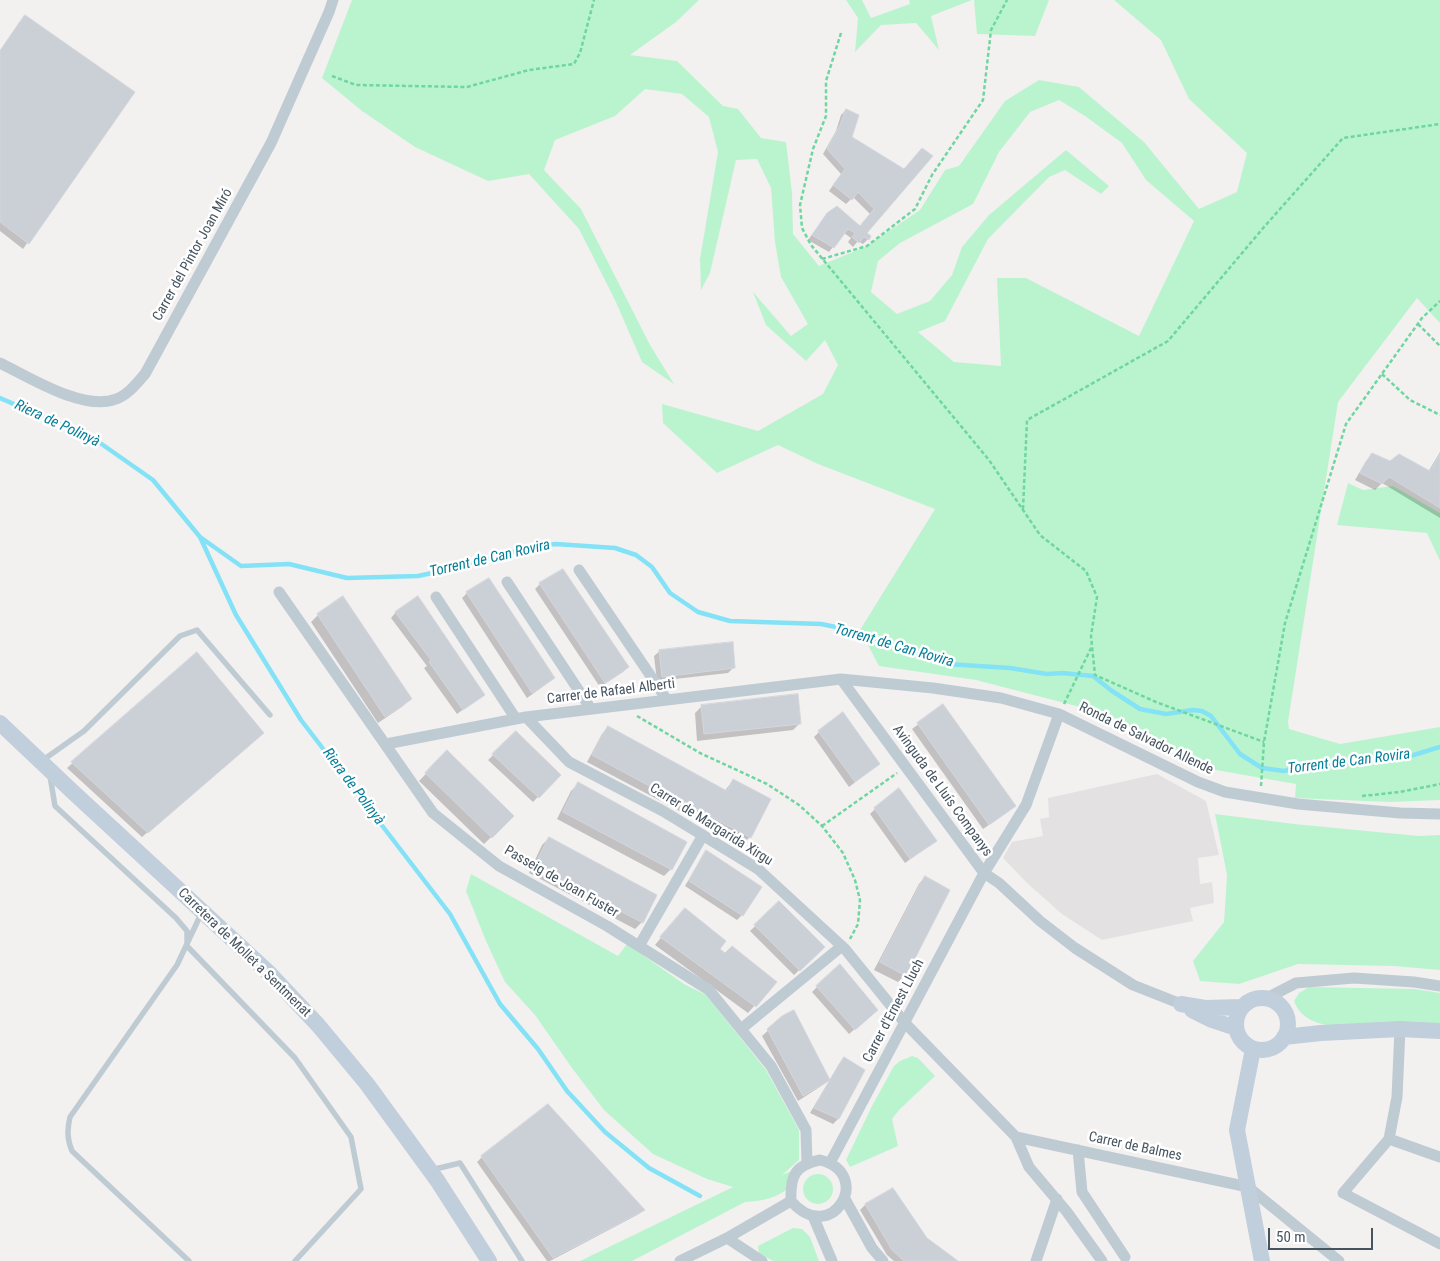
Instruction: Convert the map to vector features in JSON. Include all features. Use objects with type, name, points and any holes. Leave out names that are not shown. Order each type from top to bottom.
[{"type":"street","name":"Carrer del Pintor Joan Miró","points":[[0,363],[56,390],[94,403],[118,399],[137,384],[145,374],[271,143],[333,0]]},
{"type":"street","points":[[579,570],[667,700]]},
{"type":"street","points":[[507,582],[591,709]]},
{"type":"street","name":"Passeig de Joan Fuster","points":[[279,592],[433,813],[500,866],[607,926],[709,990],[771,1066],[806,1130],[808,1163]]},
{"type":"street","name":"Carrer de Margarida Xirgu","points":[[436,597],[521,718],[569,762],[663,811],[758,869],[843,948],[905,1023],[1016,1137]]},
{"type":"street","name":"Carrer de Rafael Alberti","points":[[386,744],[521,718],[841,679]]},
{"type":"street","name":"Ronda de Salvador Allende","points":[[841,679],[933,688],[1001,698],[1059,714],[1198,782],[1225,792],[1317,806],[1400,813],[1440,814]]},
{"type":"street","name":"Avinguda de Lluís Companys","points":[[841,679],[984,873],[999,883],[1040,921],[1075,948],[1134,985],[1181,1004]]},
{"type":"street","name":"Carrer d'Ernest Lluch","points":[[830,1163],[984,873],[1026,804],[1059,714]]},
{"type":"street","name":"Carretera de Mollet a Sentmenat","points":[[0,723],[269,973],[318,1024],[367,1084],[430,1170],[489,1261]]},
{"type":"street","points":[[639,946],[703,835]]},
{"type":"street","points":[[741,1029],[843,948]]},
{"type":"street","points":[[1267,998],[1280,1005],[1287,1017],[1288,1028],[1284,1037],[1272,1048],[1253,1049],[1244,1044],[1236,1028],[1236,1016],[1242,1007],[1256,998],[1267,998],[1296,983],[1354,978],[1414,982],[1440,986]]},
{"type":"street","points":[[1181,1004],[1205,1008],[1242,1007]]},
{"type":"street","points":[[1181,1004],[1212,1020],[1236,1028]]},
{"type":"street","points":[[1287,1017],[1321,1033]]},
{"type":"street","points":[[1284,1037],[1400,1029],[1440,1031]]},
{"type":"street","points":[[1400,1029],[1397,1097],[1389,1139],[1343,1193],[1440,1244]]},
{"type":"street","points":[[1253,1049],[1237,1130],[1262,1261]]},
{"type":"street","points":[[1016,1137],[1029,1167],[1057,1199],[1102,1261]]},
{"type":"street","name":"Carrer de Balmes","points":[[1016,1137],[1248,1187]]},
{"type":"street","points":[[1389,1139],[1440,1157]]},
{"type":"street","points":[[1078,1150],[1082,1192],[1124,1257]]},
{"type":"street","points":[[820,1160],[830,1163],[839,1169],[845,1179],[847,1189],[845,1199],[834,1212],[825,1216],[805,1214],[791,1201],[790,1185],[793,1176],[799,1168],[808,1163],[820,1160]]},
{"type":"street","points":[[1248,1187],[1339,1261]]},
{"type":"street","points":[[845,1199],[872,1248],[883,1261]]},
{"type":"street","points":[[1036,1261],[1057,1199]]},
{"type":"street","points":[[680,1261],[727,1238],[791,1201]]},
{"type":"street","points":[[813,1216],[832,1261]]},
{"type":"street","points":[[727,1238],[762,1261]]},
{"type":"lane","points":[[270,715],[197,630],[180,636],[84,731],[45,765],[55,806],[176,918],[187,931],[187,946],[294,1058],[351,1137],[361,1190],[295,1261]]},
{"type":"lane","points":[[189,1261],[72,1151],[68,1143],[67,1132],[70,1117],[177,965],[202,912]]},
{"type":"lane","points":[[430,1170],[460,1163],[522,1261]]},
{"type":"path","points":[[332,76],[356,85],[468,87],[529,70],[574,64],[580,53],[594,0]]},
{"type":"path","points":[[822,259],[867,246],[915,209],[932,175],[983,100],[991,30],[1005,1]]},
{"type":"path","points":[[841,34],[826,81],[826,116],[813,149],[800,205],[802,228],[811,245],[988,460],[1040,535],[1086,572],[1097,597],[1091,636],[1095,675],[1156,702],[1264,742]]},
{"type":"path","points":[[1023,511],[1027,420],[1168,340],[1343,138],[1440,124]]},
{"type":"path","points":[[1260,798],[1264,742],[1285,623],[1346,424],[1418,324],[1440,301]]},
{"type":"path","points":[[1418,324],[1440,346]]},
{"type":"path","points":[[1382,374],[1410,400],[1440,415]]},
{"type":"path","points":[[1059,714],[1092,645]]},
{"type":"path","points":[[621,706],[700,753],[767,784],[799,805],[822,826],[843,853],[855,880],[860,900],[858,924],[843,948]]},
{"type":"path","points":[[822,826],[906,767]]},
{"type":"path","points":[[1361,796],[1400,792],[1440,784]]},
{"type":"shaded area","points":[[1157,774],[1206,801],[1219,855],[1198,858],[1200,884],[1212,882],[1214,903],[1190,908],[1193,921],[1102,940],[1062,914],[1027,883],[1003,858],[1012,842],[1043,836],[1040,819],[1049,817],[1048,798]]},
{"type":"green space","points":[[352,0],[699,0],[676,22],[630,55],[677,61],[723,106],[738,109],[761,138],[786,142],[792,193],[793,234],[819,266],[865,247],[920,210],[945,170],[959,166],[1005,101],[1039,80],[1079,87],[1144,142],[1199,209],[1237,192],[1247,153],[1189,99],[1161,40],[1114,0],[1440,0],[1440,323],[1417,298],[1338,402],[1288,722],[1289,729],[1340,744],[1440,727],[1440,800],[1389,802],[1295,798],[1296,784],[1210,769],[1107,714],[976,680],[879,666],[860,630],[935,509],[818,464],[778,445],[717,473],[663,423],[662,404],[758,431],[823,394],[838,365],[825,340],[806,361],[766,325],[753,292],[791,336],[808,324],[781,277],[775,242],[771,188],[757,159],[736,160],[710,273],[701,290],[700,259],[718,152],[709,117],[682,94],[645,89],[615,116],[555,140],[544,170],[581,209],[650,345],[674,384],[642,362],[615,300],[579,229],[529,174],[488,181],[415,147],[362,111],[322,78]],"holes":[[[1059,100],[1122,143],[1146,180],[1194,221],[1139,336],[1026,278],[997,278],[1001,366],[954,362],[918,332],[945,321],[988,239],[1049,177],[1065,170],[1101,194],[1109,186],[1066,150],[989,215],[962,247],[952,275],[930,301],[897,314],[871,292],[878,261],[900,243],[973,204],[999,152],[1030,112]]]},
{"type":"green space","points":[[846,0],[862,0],[871,18],[910,4],[909,0],[972,0],[931,16],[939,50],[916,23],[881,25],[855,52],[858,18]]},
{"type":"green space","points":[[974,0],[1049,0],[1035,36],[977,34]]},
{"type":"green space","points":[[1348,483],[1363,490],[1393,486],[1440,513],[1440,561],[1427,533],[1337,525]]},
{"type":"green space","points":[[1215,814],[1419,836],[1440,835],[1440,970],[1394,966],[1298,964],[1239,984],[1200,981],[1193,961],[1224,922],[1227,875]]},
{"type":"green space","points":[[471,874],[618,956],[627,944],[684,984],[706,995],[766,1070],[799,1130],[799,1160],[782,1175],[799,1168],[790,1186],[774,1197],[745,1202],[632,1261],[580,1261],[733,1187],[707,1179],[653,1154],[604,1110],[535,1015],[505,982],[466,891]]},
{"type":"green space","points":[[1309,987],[1414,989],[1440,993],[1440,1025],[1337,1027],[1323,1024],[1306,1017],[1301,1013],[1294,1001],[1299,993]]},
{"type":"green space","points":[[912,1056],[918,1058],[935,1076],[892,1119],[898,1146],[850,1167],[846,1160],[894,1066]]},
{"type":"green space","points":[[818,1174],[829,1178],[833,1189],[829,1200],[818,1204],[807,1200],[803,1189],[807,1178]]},
{"type":"green space","points":[[793,1228],[802,1229],[810,1237],[819,1261],[773,1261],[759,1253],[758,1246]]},
{"type":"building","points":[[25,15],[135,92],[29,244],[0,222],[0,51]]},
{"type":"building","points":[[846,109],[859,115],[852,137],[904,169],[922,148],[933,156],[867,233],[871,236],[869,240],[864,237],[859,243],[852,237],[855,233],[848,229],[834,248],[812,235],[827,213],[837,206],[860,226],[874,209],[858,192],[852,200],[833,185],[845,169],[827,149]]},
{"type":"building","points":[[1372,453],[1390,461],[1399,454],[1430,471],[1440,454],[1440,508],[1389,477],[1382,484],[1360,473]]},
{"type":"building","points":[[563,569],[629,667],[605,683],[539,583]]},
{"type":"building","points":[[489,578],[555,678],[532,693],[466,592]]},
{"type":"building","points":[[343,596],[412,699],[385,717],[317,614]]},
{"type":"building","points":[[418,596],[485,695],[463,710],[429,662],[431,660],[395,612]]},
{"type":"building","points":[[733,642],[735,668],[662,677],[659,650]]},
{"type":"building","points":[[197,652],[264,733],[148,833],[71,762]]},
{"type":"building","points":[[798,694],[801,724],[704,734],[701,705]]},
{"type":"building","points":[[943,704],[1016,806],[989,825],[917,723]]},
{"type":"building","points":[[843,712],[880,764],[855,782],[818,731]]},
{"type":"building","points":[[608,726],[727,791],[733,779],[771,799],[751,838],[697,809],[696,811],[592,755]]},
{"type":"building","points":[[516,731],[561,775],[539,798],[492,754]]},
{"type":"building","points":[[447,750],[514,816],[492,838],[425,773]]},
{"type":"building","points":[[578,782],[687,842],[672,870],[563,812]]},
{"type":"building","points":[[899,788],[937,841],[910,859],[874,808]]},
{"type":"building","points":[[549,837],[657,895],[643,923],[535,866]]},
{"type":"building","points":[[706,850],[762,887],[743,916],[689,881]]},
{"type":"building","points":[[925,876],[950,890],[906,976],[880,962]]},
{"type":"building","points":[[779,901],[825,947],[800,971],[754,925]]},
{"type":"building","points":[[685,908],[726,941],[720,949],[725,953],[732,946],[777,982],[756,1007],[660,937]]},
{"type":"building","points":[[840,964],[878,1010],[855,1030],[816,986]]},
{"type":"building","points":[[794,1010],[830,1080],[803,1096],[767,1029],[782,1016]]},
{"type":"building","points":[[844,1057],[865,1070],[839,1119],[814,1108]]},
{"type":"building","points":[[548,1104],[645,1210],[553,1258],[481,1156]]},
{"type":"building","points":[[893,1188],[927,1238],[958,1261],[904,1261],[892,1250],[865,1204]]},
{"type":"waterway","name":"Riera de Polinyà","points":[[0,398],[93,438],[153,480],[200,537],[236,615],[301,720],[450,914],[500,1004],[538,1049],[567,1091],[605,1132],[649,1168],[700,1196]]},
{"type":"waterway","name":"Torrent de Can Rovira","points":[[200,537],[241,566],[289,564],[347,578],[418,576],[535,546],[556,544],[615,548],[636,555],[652,567],[670,593],[698,612],[730,621],[821,624],[841,628],[898,646],[947,664],[1010,668],[1047,674],[1062,673],[1093,676],[1140,709],[1166,714],[1193,710],[1202,711],[1211,716],[1240,754],[1262,768],[1284,771],[1299,767],[1404,758],[1440,747]]}]
